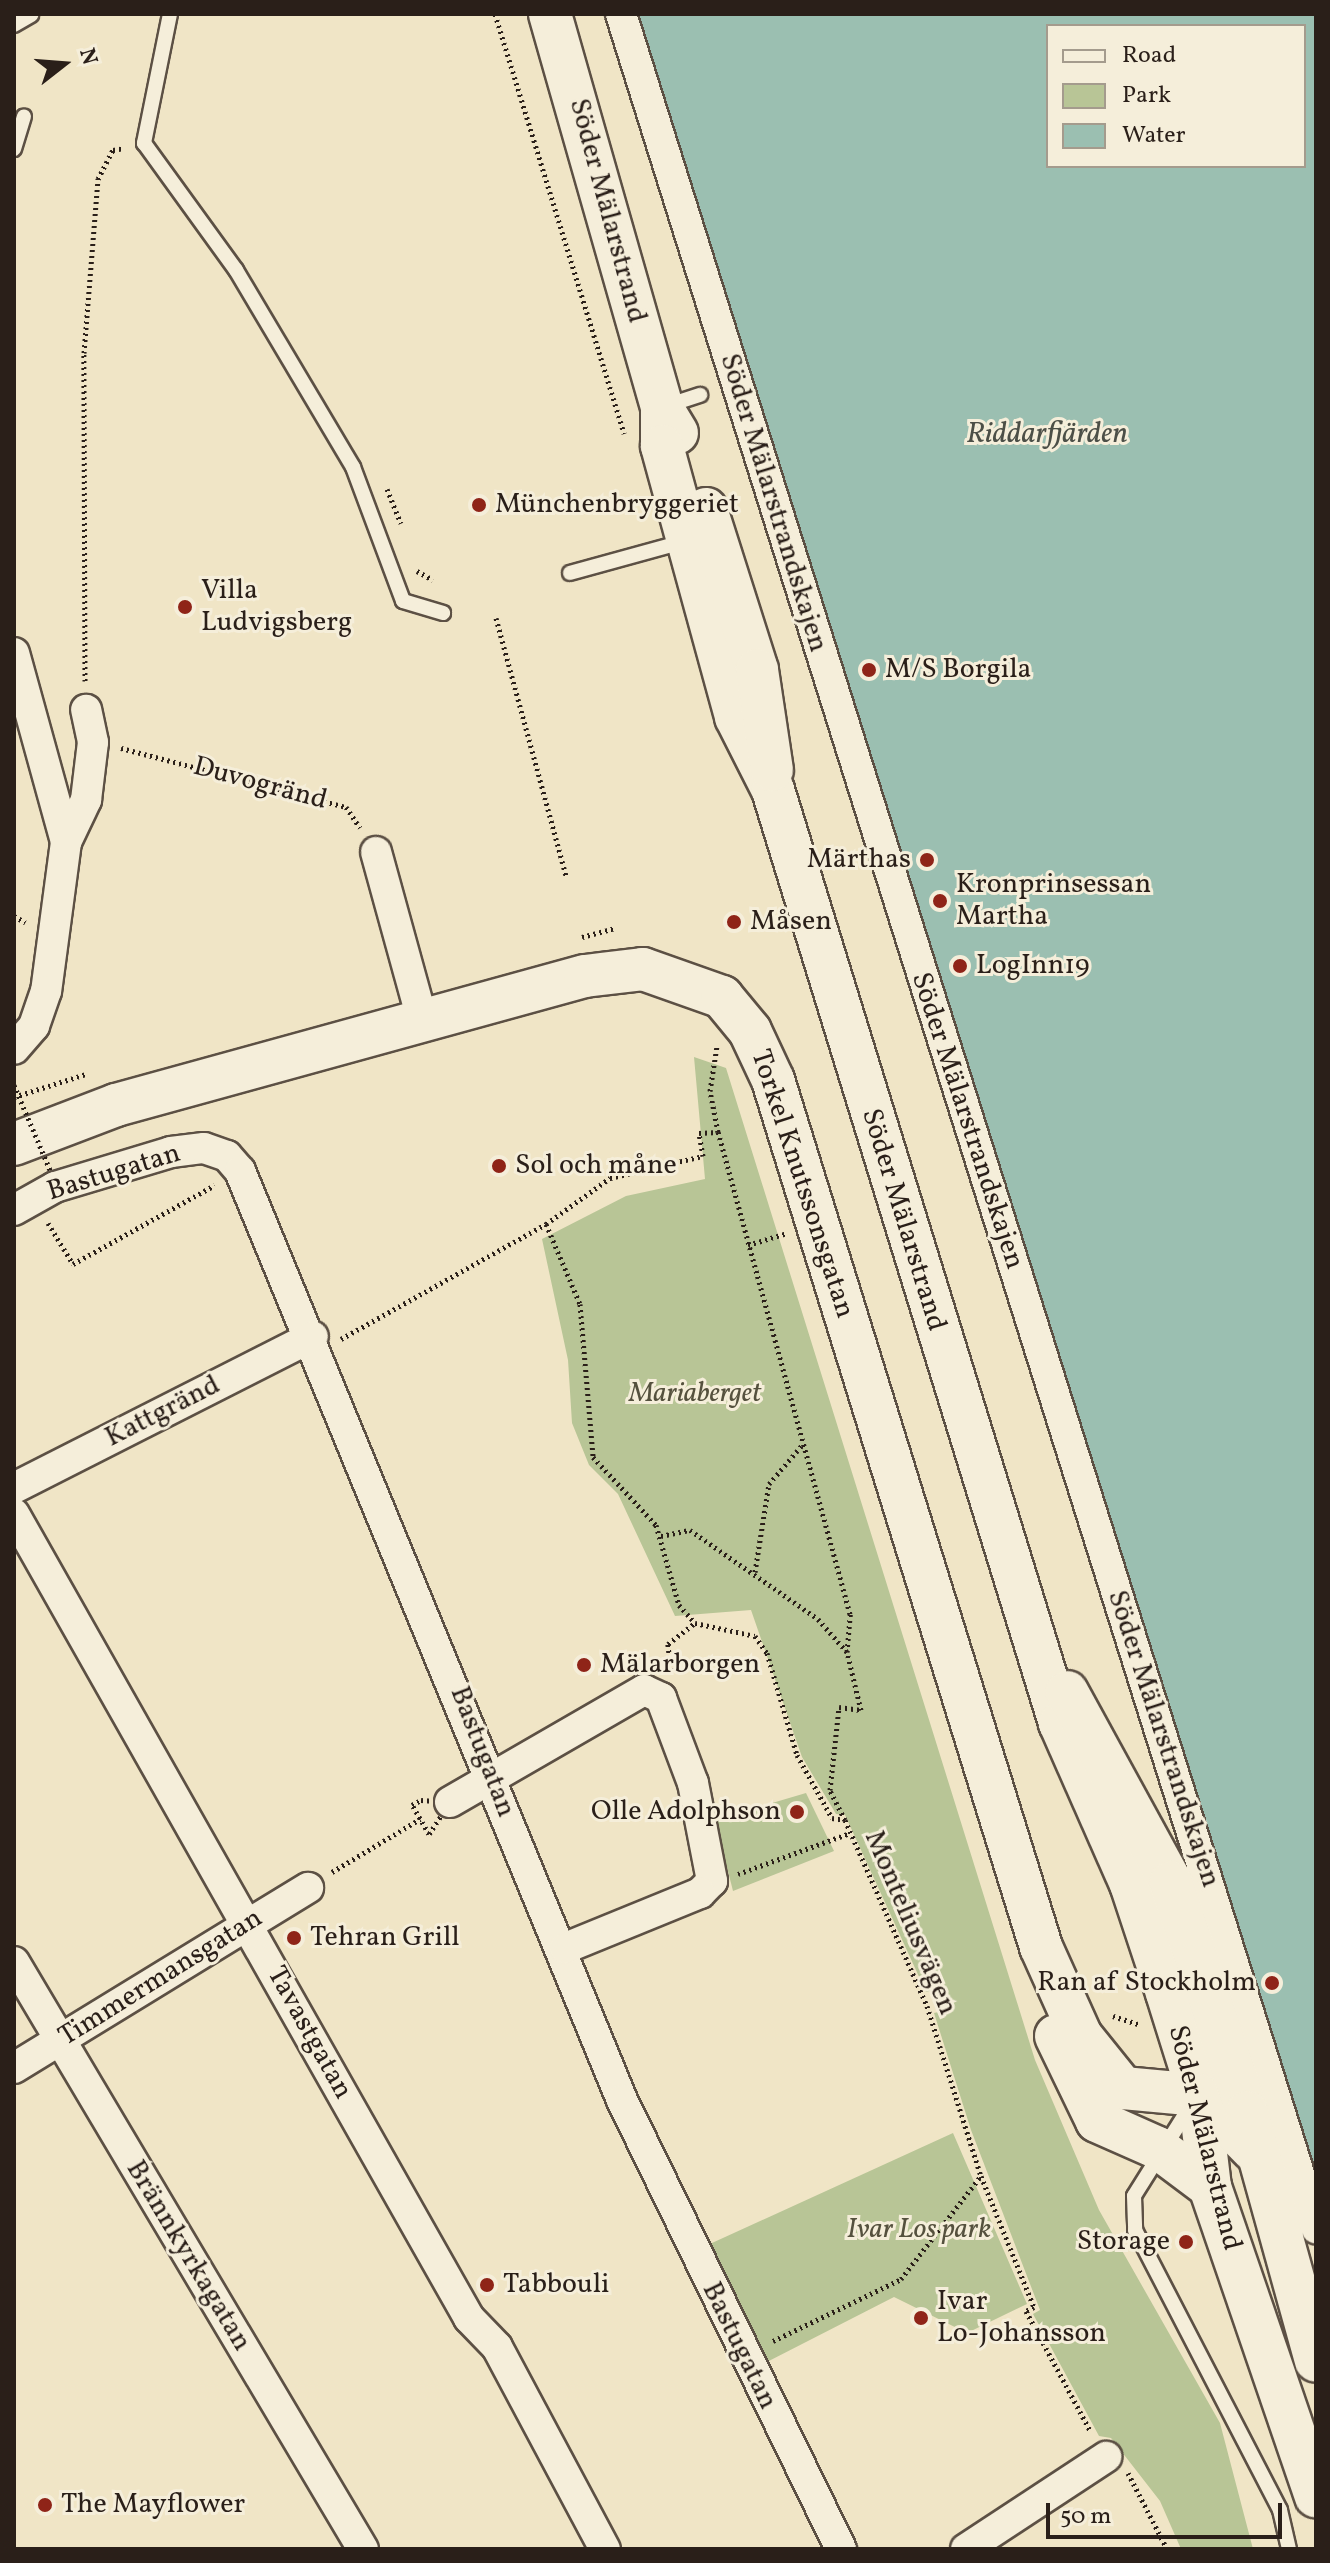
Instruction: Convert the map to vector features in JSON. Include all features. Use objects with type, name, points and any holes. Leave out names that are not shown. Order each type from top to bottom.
[{"type":"street","name":"Söder Mälarstrand","points":[[550,14],[681,402],[700,538],[770,726],[773,790],[1081,1781],[1131,1884],[1199,2095],[1210,2187],[1316,2496]]},
{"type":"street","name":"Söder Mälarstrandskajen","points":[[621,14],[1316,2228]]},
{"type":"street","points":[[14,653],[66,842]]},
{"type":"street","points":[[14,1049],[34,1026],[46,991],[66,842],[86,800],[93,742],[86,710]]},
{"type":"street","points":[[376,852],[422,1019]]},
{"type":"street","name":"Torkel Knutssonsgatan","points":[[26,1156],[116,1105],[585,976],[643,969],[701,987],[738,1012],[773,1080],[1041,1947],[1107,2076],[1140,2092],[1199,2095]]},
{"type":"street","name":"Bastugatan","points":[[14,1210],[55,1187],[171,1152],[204,1148],[227,1156],[240,1171],[316,1343],[565,1948],[622,2100],[743,2356],[841,2549]]},
{"type":"street","name":"Kattgränd","points":[[14,1488],[316,1343]]},
{"type":"street","name":"Tavastgatan","points":[[14,1514],[469,2318],[497,2347],[605,2549]]},
{"type":"street","name":"Söder Mälarstrand","points":[[1039,1647],[1154,1847],[1216,2020],[1316,2361]]},
{"type":"street","points":[[450,1802],[656,1683],[672,1718],[712,1881],[700,1893],[565,1948]]},
{"type":"street","name":"Timmermansgatan","points":[[14,2068],[308,1888]]},
{"type":"street","name":"Torkel Knutssonsgatan","points":[[1041,1947],[1046,2006],[1080,2088],[1108,2129],[1158,2148],[1210,2187]]},
{"type":"street","name":"Brännkyrkagatan","points":[[14,1962],[363,2549]]},
{"type":"street","points":[[1080,2088],[1131,2124],[1162,2120],[1199,2095],[1216,2020]]},
{"type":"street","points":[[1199,2095],[1252,2149]]},
{"type":"street","points":[[966,2549],[1106,2457]]},
{"type":"lane","points":[[170,14],[144,143],[236,270],[353,467],[403,601],[443,613]]},
{"type":"lane","points":[[14,25],[31,15]]},
{"type":"lane","points":[[14,149],[24,116]]},
{"type":"lane","points":[[570,573],[700,538]]},
{"type":"lane","points":[[1199,2095],[1158,2148],[1134,2196],[1135,2230],[1280,2510],[1289,2549]]},
{"type":"path","points":[[86,710],[84,353],[98,179],[113,150],[144,143]]},
{"type":"path","points":[[496,618],[566,876]]},
{"type":"path","name":"Duvogränd","points":[[93,742],[346,807],[376,852]]},
{"type":"path","points":[[580,929],[582,937],[616,928]]},
{"type":"path","points":[[708,1036],[725,1054]]},
{"type":"path","points":[[717,1044],[710,1091],[718,1132],[850,1614],[847,1652],[861,1710],[839,1707],[830,1790],[845,1820]]},
{"type":"path","points":[[14,1085],[51,1172]]},
{"type":"path","points":[[316,1343],[393,1314],[546,1224],[610,1178],[703,1156],[699,1133],[718,1132]]},
{"type":"path","points":[[26,1156],[64,1157]]},
{"type":"path","points":[[51,1227],[73,1264],[240,1171]]},
{"type":"path","points":[[782,1219],[791,1249]]},
{"type":"path","points":[[546,1224],[580,1304],[593,1457],[644,1507],[661,1536],[670,1584],[695,1623],[668,1644],[674,1664],[656,1683]]},
{"type":"path","points":[[748,1245],[777,1237]]},
{"type":"path","points":[[755,1572],[769,1484],[804,1444]]},
{"type":"path","points":[[661,1536],[690,1530],[755,1572],[847,1652]]},
{"type":"path","name":"Monteliusvägen","points":[[695,1623],[755,1636],[767,1653],[797,1755],[832,1818],[845,1820],[927,2006],[981,2176],[1034,2307],[1026,2311],[1106,2457],[1120,2461],[1161,2526],[1167,2549]]},
{"type":"path","points":[[412,1805],[429,1834]]},
{"type":"path","points":[[345,1864],[420,1819]]},
{"type":"path","points":[[728,1878],[850,1833]]},
{"type":"path","points":[[1103,2005],[1146,2026]]},
{"type":"path","points":[[743,2356],[901,2279],[981,2176]]},
{"type":"green space","name":"Mariaberget","points":[[694,1057],[726,1068],[1035,2060],[1099,2210],[1220,2423],[1253,2549],[1181,2549],[1160,2501],[1111,2438],[1099,2436],[1033,2314],[1040,2310],[971,2130],[934,2013],[943,2011],[935,1990],[926,1992],[845,1815],[836,1814],[802,1757],[751,1610],[675,1616],[618,1494],[589,1465],[572,1423],[568,1360],[542,1239],[626,1196],[705,1179]]},
{"type":"green space","points":[[806,1793],[834,1851],[733,1891],[715,1820]]},
{"type":"green space","name":"Ivar Los park","points":[[953,2133],[1027,2304],[967,2333],[894,2297],[761,2365],[701,2248]]},
{"type":"water","name":"Riddarfjärden","points":[[634,14],[1316,14],[1316,2186]]},
{"type":"place","name":"Münchenbryggeriet","points":[[479,505]]},
{"type":"place","name":"Villa Ludvigsberg","points":[[185,607]]},
{"type":"place","name":"M/S Borgila","points":[[869,670]]},
{"type":"place","name":"Märthas","points":[[927,860]]},
{"type":"place","name":"Kronprinsessan Martha","points":[[940,901]]},
{"type":"place","name":"Måsen","points":[[734,922]]},
{"type":"place","name":"LogInn19","points":[[960,966]]},
{"type":"place","name":"Sol och måne","points":[[499,1166]]},
{"type":"place","name":"Mälarborgen","points":[[584,1665]]},
{"type":"place","name":"Olle Adolphson","points":[[797,1812]]},
{"type":"place","name":"Tehran Grill","points":[[294,1938]]},
{"type":"place","name":"Ran af Stockholm","points":[[1272,1983]]},
{"type":"place","name":"Storage","points":[[1186,2242]]},
{"type":"place","name":"Tabbouli","points":[[487,2285]]},
{"type":"place","name":"Ivar Lo-Johansson","points":[[921,2318]]},
{"type":"place","name":"The Mayflower","points":[[45,2505]]}]
